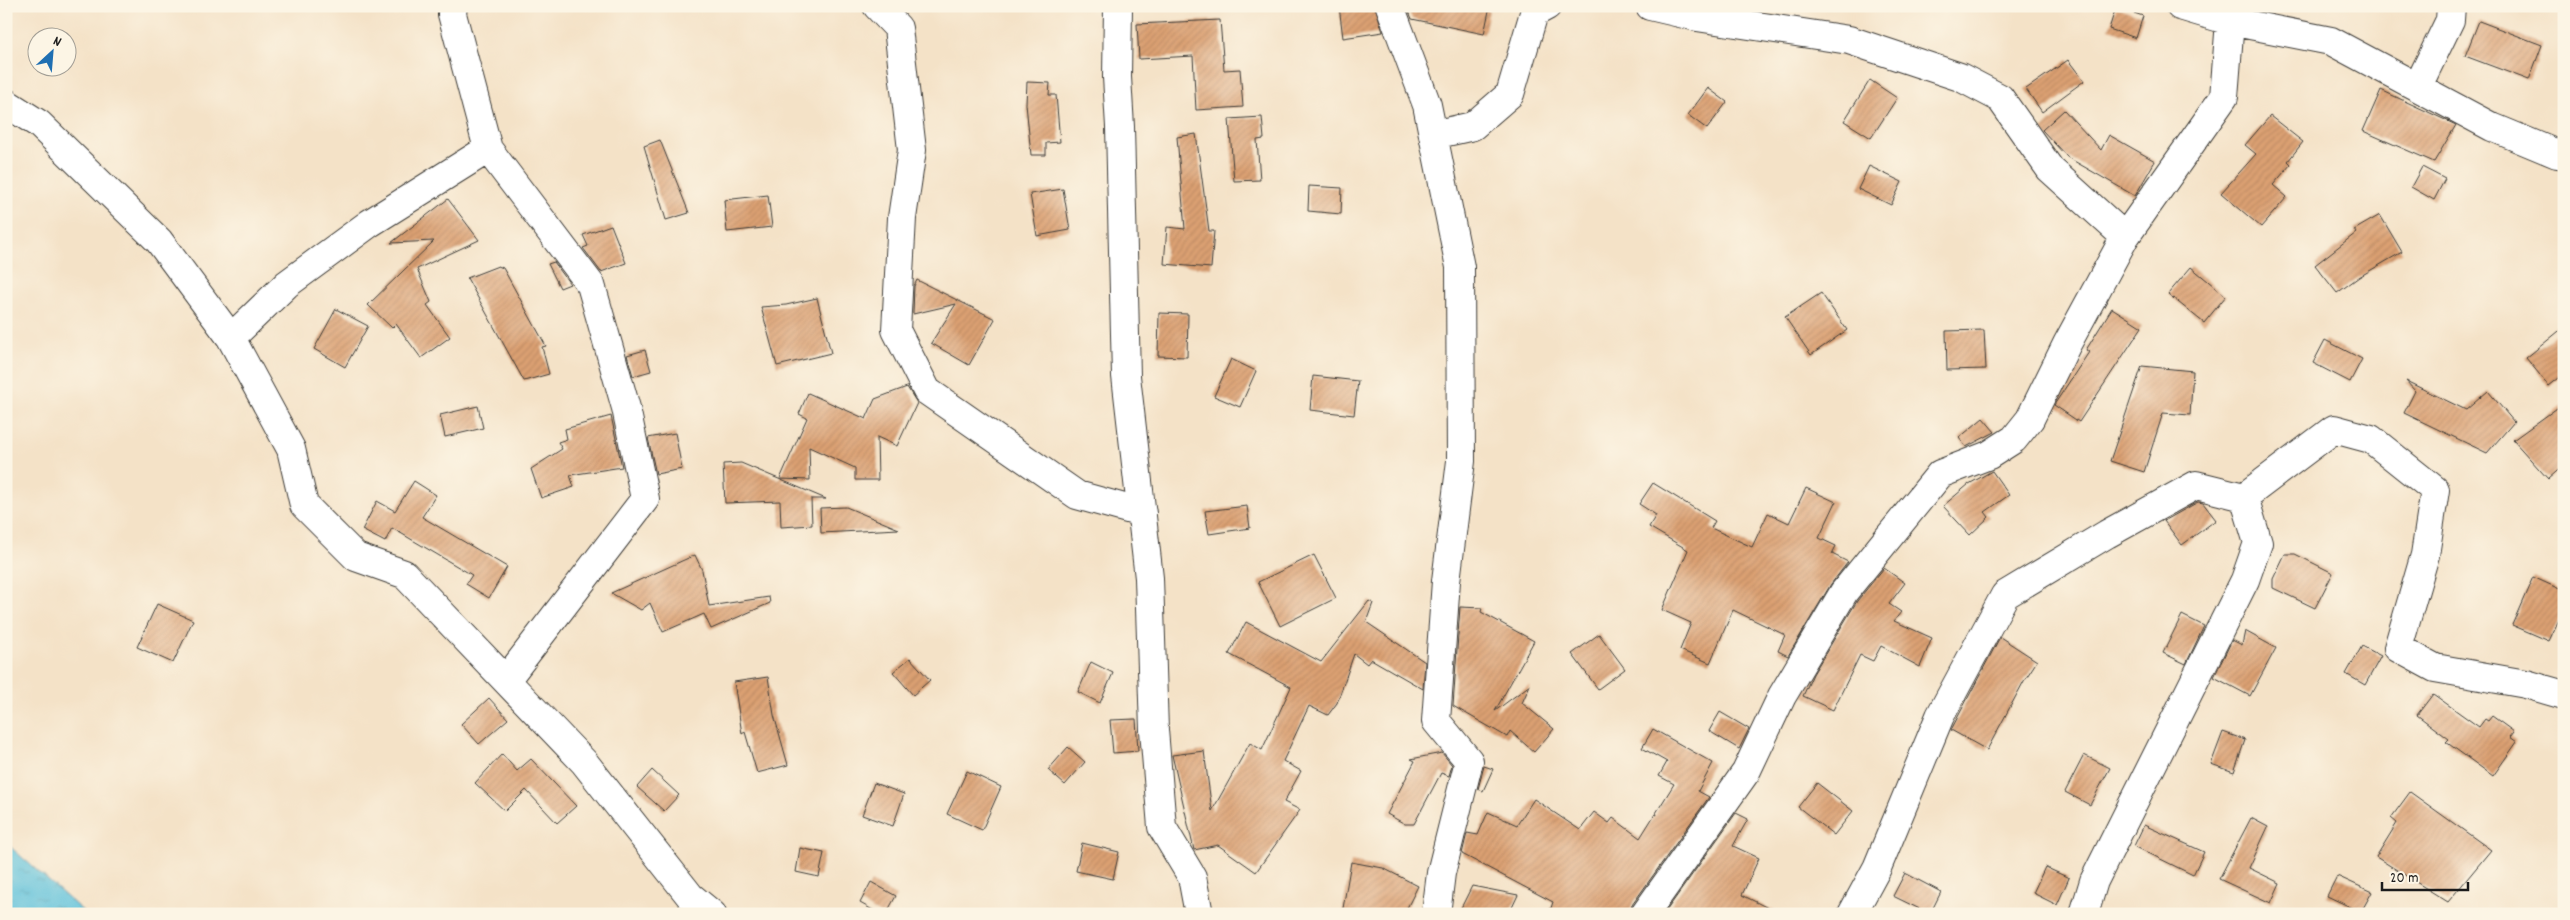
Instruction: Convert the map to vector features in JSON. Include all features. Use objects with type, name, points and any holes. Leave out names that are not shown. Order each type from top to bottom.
[{"type":"street","points":[[453,6],[452,14],[488,149],[591,285],[626,408],[645,499],[506,680]]},
{"type":"street","points":[[877,6],[898,28],[912,150],[902,218],[896,330],[927,391],[1078,495],[1142,512]]},
{"type":"street","points":[[1118,6],[1116,77],[1120,127],[1126,376],[1150,578],[1154,730],[1162,827],[1192,877],[1199,914]]},
{"type":"street","points":[[1390,6],[1427,105],[1460,267],[1461,461],[1446,581],[1436,721],[1470,761],[1441,873],[1436,914]]},
{"type":"street","points":[[1433,135],[1473,126],[1510,94],[1534,13],[1548,6]]},
{"type":"street","points":[[1650,6],[1697,17],[1849,40],[1960,77],[2000,98],[2050,169],[2125,237]]},
{"type":"street","points":[[2180,6],[2232,14],[2331,41],[2492,126],[2557,154],[2564,154]]},
{"type":"street","points":[[2418,86],[2450,20],[2452,6]]},
{"type":"street","points":[[1645,914],[1746,772],[1782,696],[1844,592],[1940,474],[1989,455],[2014,439],[2030,419],[2066,344],[2125,237],[2224,97],[2232,14]]},
{"type":"street","points":[[6,103],[38,124],[159,241],[231,338],[291,449],[304,505],[356,557],[404,574],[584,762],[690,896],[712,914]]},
{"type":"street","points":[[231,338],[287,284],[363,228],[488,149]]},
{"type":"street","points":[[2244,497],[2334,429],[2371,438],[2435,490],[2426,555],[2398,648],[2435,668],[2526,684],[2564,695]]},
{"type":"street","points":[[1852,914],[1877,868],[1940,716],[2005,594],[2106,534],[2196,485],[2244,497]]},
{"type":"street","points":[[2084,914],[2094,881],[2245,580],[2258,543],[2244,497]]},
{"type":"water","points":[[6,843],[86,914],[6,914]]},
{"type":"building","points":[[1339,6],[1375,6],[1383,32],[1343,38]]},
{"type":"building","points":[[1407,6],[1490,6],[1484,34],[1412,19]]},
{"type":"building","points":[[2116,7],[2143,16],[2136,38],[2109,29]]},
{"type":"building","points":[[1220,20],[1224,70],[1240,69],[1243,107],[1196,110],[1193,56],[1139,59],[1137,24]]},
{"type":"building","points":[[2479,21],[2542,45],[2529,80],[2465,56]]},
{"type":"building","points":[[2068,60],[2084,81],[2042,112],[2026,89]]},
{"type":"building","points":[[1870,80],[1897,98],[1871,138],[1844,121]]},
{"type":"building","points":[[1027,82],[1050,83],[1049,95],[1056,95],[1060,142],[1046,143],[1046,155],[1031,155],[1026,104]]},
{"type":"building","points":[[1708,88],[1727,102],[1707,129],[1688,115]]},
{"type":"building","points":[[2381,90],[2456,125],[2434,162],[2363,131]]},
{"type":"building","points":[[2064,110],[2101,150],[2109,135],[2155,161],[2135,196],[2067,157],[2042,130]]},
{"type":"building","points":[[2270,116],[2303,142],[2288,161],[2291,164],[2273,185],[2287,197],[2261,227],[2221,193],[2256,154],[2245,145]]},
{"type":"building","points":[[1262,117],[1264,139],[1257,140],[1260,180],[1234,181],[1229,119]]},
{"type":"building","points":[[1196,134],[1209,231],[1214,231],[1211,268],[1164,264],[1167,227],[1185,229],[1177,137]]},
{"type":"building","points":[[660,140],[689,213],[666,220],[644,146]]},
{"type":"building","points":[[1869,166],[1902,182],[1891,205],[1858,189]]},
{"type":"building","points":[[2422,167],[2445,179],[2434,200],[2411,187]]},
{"type":"building","points":[[1309,186],[1342,188],[1341,214],[1308,211]]},
{"type":"building","points":[[1063,189],[1070,230],[1037,236],[1030,194]]},
{"type":"building","points":[[768,195],[772,227],[727,232],[724,200]]},
{"type":"building","points":[[448,199],[479,240],[417,269],[431,302],[427,305],[450,337],[421,358],[396,324],[392,328],[368,305],[434,241],[391,243]]},
{"type":"building","points":[[2380,215],[2402,252],[2359,277],[2337,293],[2315,265],[2356,233],[2354,230]]},
{"type":"building","points":[[611,225],[626,263],[601,272],[583,248],[588,246],[583,235]]},
{"type":"building","points":[[554,262],[570,284],[560,288],[548,264]]},
{"type":"building","points":[[498,266],[503,268],[546,346],[542,347],[549,374],[524,381],[467,278]]},
{"type":"building","points":[[2191,267],[2226,296],[2204,323],[2168,294]]},
{"type":"building","points":[[917,280],[995,319],[969,365],[931,343],[956,304],[913,314],[914,286]]},
{"type":"building","points":[[1821,293],[1847,330],[1811,355],[1785,317]]},
{"type":"building","points":[[817,298],[831,353],[777,366],[761,307],[786,305]]},
{"type":"building","points":[[2112,308],[2142,327],[2079,422],[2054,405],[2089,352],[2086,350]]},
{"type":"building","points":[[336,309],[368,326],[345,367],[314,349]]},
{"type":"building","points":[[1159,313],[1188,314],[1187,357],[1158,356]]},
{"type":"building","points":[[2564,327],[2564,374],[2549,386],[2526,358]]},
{"type":"building","points":[[1984,330],[1986,369],[1947,370],[1946,331]]},
{"type":"building","points":[[2325,340],[2362,359],[2350,382],[2313,363]]},
{"type":"building","points":[[645,350],[651,371],[633,376],[627,355]]},
{"type":"building","points":[[1231,359],[1256,371],[1240,407],[1214,396]]},
{"type":"building","points":[[2142,366],[2193,371],[2190,415],[2163,413],[2144,472],[2110,461]]},
{"type":"building","points":[[1313,376],[1358,381],[1354,415],[1310,410]]},
{"type":"building","points":[[2406,381],[2466,410],[2488,391],[2514,422],[2487,453],[2404,413],[2415,391]]},
{"type":"building","points":[[907,387],[917,403],[897,446],[877,437],[878,480],[855,480],[855,468],[809,447],[810,480],[780,479],[807,418],[799,414],[808,393],[866,419],[875,399]]},
{"type":"building","points":[[2564,403],[2564,465],[2548,479],[2513,440]]},
{"type":"building","points":[[478,406],[483,428],[445,437],[440,415]]},
{"type":"building","points":[[611,416],[622,467],[570,475],[574,487],[541,498],[531,469],[562,449],[558,442],[567,439],[565,429]]},
{"type":"building","points":[[1983,418],[1995,432],[1966,447],[1959,438]]},
{"type":"building","points":[[675,433],[682,469],[656,474],[648,438]]},
{"type":"building","points":[[741,463],[826,499],[811,499],[812,525],[781,527],[780,501],[725,503],[723,464]]},
{"type":"building","points":[[1992,471],[2009,495],[1985,512],[1989,517],[1970,535],[1943,506],[1969,484]]},
{"type":"building","points":[[414,481],[436,495],[422,517],[507,567],[489,598],[466,584],[472,575],[392,528],[385,542],[362,530],[377,501],[395,511]]},
{"type":"building","points":[[1653,483],[1715,521],[1711,528],[1752,547],[1768,513],[1789,523],[1806,488],[1836,502],[1819,538],[1836,546],[1832,554],[1848,562],[1831,584],[1788,656],[1778,651],[1785,635],[1733,610],[1710,663],[1680,650],[1691,623],[1662,610],[1688,550],[1649,527],[1656,515],[1639,504]]},
{"type":"building","points":[[2198,502],[2203,503],[2216,520],[2182,545],[2164,521]]},
{"type":"building","points":[[1247,506],[1250,528],[1209,534],[1205,511]]},
{"type":"building","points":[[846,507],[899,529],[821,533],[820,508]]},
{"type":"building","points":[[2285,554],[2295,554],[2333,573],[2315,608],[2273,588],[2273,579]]},
{"type":"building","points":[[695,555],[702,570],[709,606],[769,597],[770,603],[711,629],[704,614],[663,632],[650,603],[641,610],[611,593]]},
{"type":"building","points":[[1314,555],[1336,598],[1280,626],[1258,582]]},
{"type":"building","points":[[1884,568],[1905,583],[1889,604],[1901,612],[1894,621],[1932,638],[1920,667],[1881,646],[1873,661],[1860,655],[1833,710],[1803,696],[1813,674],[1857,601]]},
{"type":"building","points":[[2533,577],[2564,591],[2564,609],[2549,641],[2512,625]]},
{"type":"building","points":[[1369,601],[1373,603],[1366,622],[1425,662],[1423,689],[1371,659],[1367,664],[1354,654],[1337,703],[1328,715],[1309,706],[1283,761],[1301,771],[1284,802],[1300,810],[1256,872],[1218,845],[1194,850],[1172,755],[1204,751],[1212,811],[1250,743],[1262,750],[1291,687],[1229,654],[1246,622],[1321,662]]},
{"type":"building","points":[[157,604],[193,620],[173,663],[137,647]]},
{"type":"building","points":[[1460,607],[1482,608],[1481,612],[1534,641],[1495,711],[1530,685],[1522,703],[1554,729],[1534,752],[1510,731],[1507,737],[1453,706]]},
{"type":"building","points":[[2182,615],[2204,626],[2186,664],[2163,653]]},
{"type":"building","points":[[2245,631],[2276,648],[2250,696],[2214,677],[2232,640],[2242,645]]},
{"type":"building","points":[[1599,634],[1625,669],[1598,689],[1572,654]]},
{"type":"building","points":[[2000,637],[2037,661],[2024,681],[1987,750],[1951,730]]},
{"type":"building","points":[[2362,646],[2381,656],[2365,685],[2346,674]]},
{"type":"building","points":[[910,658],[930,680],[913,695],[893,672]]},
{"type":"building","points":[[1091,662],[1113,673],[1100,703],[1078,692]]},
{"type":"building","points":[[768,677],[774,715],[788,765],[757,773],[745,732],[742,734],[734,682]]},
{"type":"building","points":[[2433,694],[2479,727],[2485,719],[2488,721],[2492,716],[2514,732],[2510,737],[2517,742],[2493,776],[2446,742],[2449,739],[2417,715]]},
{"type":"building","points":[[489,698],[508,719],[479,744],[461,724]]},
{"type":"building","points":[[1720,712],[1749,729],[1739,749],[1709,731]]},
{"type":"building","points":[[1136,719],[1138,751],[1113,753],[1110,720]]},
{"type":"building","points":[[1653,729],[1713,763],[1698,791],[1709,797],[1632,905],[1630,914],[1549,914],[1553,902],[1462,854],[1467,833],[1478,835],[1488,812],[1517,825],[1534,799],[1580,830],[1594,812],[1609,823],[1613,818],[1640,838],[1655,814],[1657,815],[1656,813],[1674,784],[1659,776],[1667,762],[1642,748]]},
{"type":"building","points":[[2223,732],[2245,740],[2234,772],[2211,764]]},
{"type":"building","points":[[1068,747],[1085,762],[1065,785],[1048,770]]},
{"type":"building","points":[[1442,753],[1452,765],[1449,776],[1441,773],[1414,824],[1405,824],[1387,814],[1415,761],[1411,759]]},
{"type":"building","points":[[502,754],[517,771],[531,759],[576,806],[557,823],[526,790],[505,811],[475,783]]},
{"type":"building","points":[[2084,755],[2110,768],[2090,805],[2065,792]]},
{"type":"building","points":[[1484,766],[1493,769],[1483,791],[1478,789]]},
{"type":"building","points":[[652,770],[679,795],[664,811],[637,787]]},
{"type":"building","points":[[967,771],[1001,787],[982,830],[947,814]]},
{"type":"building","points":[[874,783],[904,794],[893,826],[862,815]]},
{"type":"building","points":[[1817,783],[1853,811],[1834,835],[1798,807]]},
{"type":"building","points":[[2410,792],[2491,850],[2448,902],[2376,857],[2397,823],[2391,818]]},
{"type":"building","points":[[1736,813],[1748,819],[1733,846],[1759,858],[1742,895],[1780,914],[1664,914]]},
{"type":"building","points":[[2251,818],[2268,827],[2249,868],[2280,883],[2271,903],[2219,879]]},
{"type":"building","points":[[2144,825],[2204,852],[2193,875],[2134,846]]},
{"type":"building","points":[[1082,843],[1119,852],[1113,879],[1076,871]]},
{"type":"building","points":[[800,848],[824,853],[819,877],[796,872]]},
{"type":"building","points":[[1351,862],[1383,868],[1418,886],[1404,914],[1342,914]]},
{"type":"building","points":[[2045,867],[2069,878],[2057,905],[2033,893]]},
{"type":"building","points":[[1905,873],[1941,892],[1930,914],[1893,896]]},
{"type":"building","points":[[2337,876],[2372,892],[2361,912],[2327,896]]},
{"type":"building","points":[[871,882],[896,896],[886,914],[880,914],[860,903]]},
{"type":"building","points":[[1472,886],[1518,895],[1509,914],[1458,914]]}]
